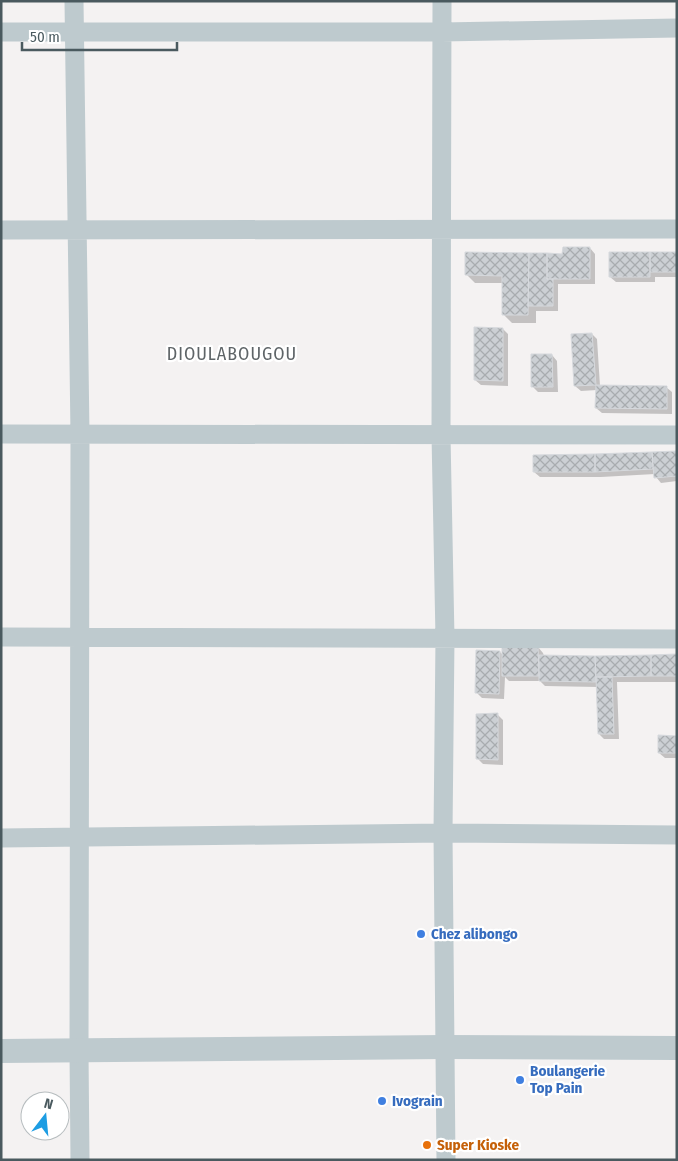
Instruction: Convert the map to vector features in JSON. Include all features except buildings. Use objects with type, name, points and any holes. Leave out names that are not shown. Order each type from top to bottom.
[{"type":"street","points":[[74,1],[80,434],[80,1160]]},
{"type":"street","points":[[442,1],[441,435],[445,638],[443,832],[446,1160]]},
{"type":"street","points":[[1,32],[442,32],[677,28]]},
{"type":"street","points":[[1,230],[677,229]]},
{"type":"street","points":[[1,434],[677,435]]},
{"type":"street","points":[[1,637],[677,639]]},
{"type":"street","points":[[1,838],[443,832],[677,835]]},
{"type":"street","points":[[1,1051],[79,1052],[444,1047],[677,1048]]},
{"type":"place","name":"Chez alibongo","points":[[421,934]]},
{"type":"place","name":"Boulangerie Top Pain","points":[[520,1080]]},
{"type":"place","name":"Ivograin","points":[[382,1101]]},
{"type":"place","name":"Super Kioske","points":[[427,1145]]},
{"type":"district","name":"DIOULABOUGOU","points":[[232,354]]}]
